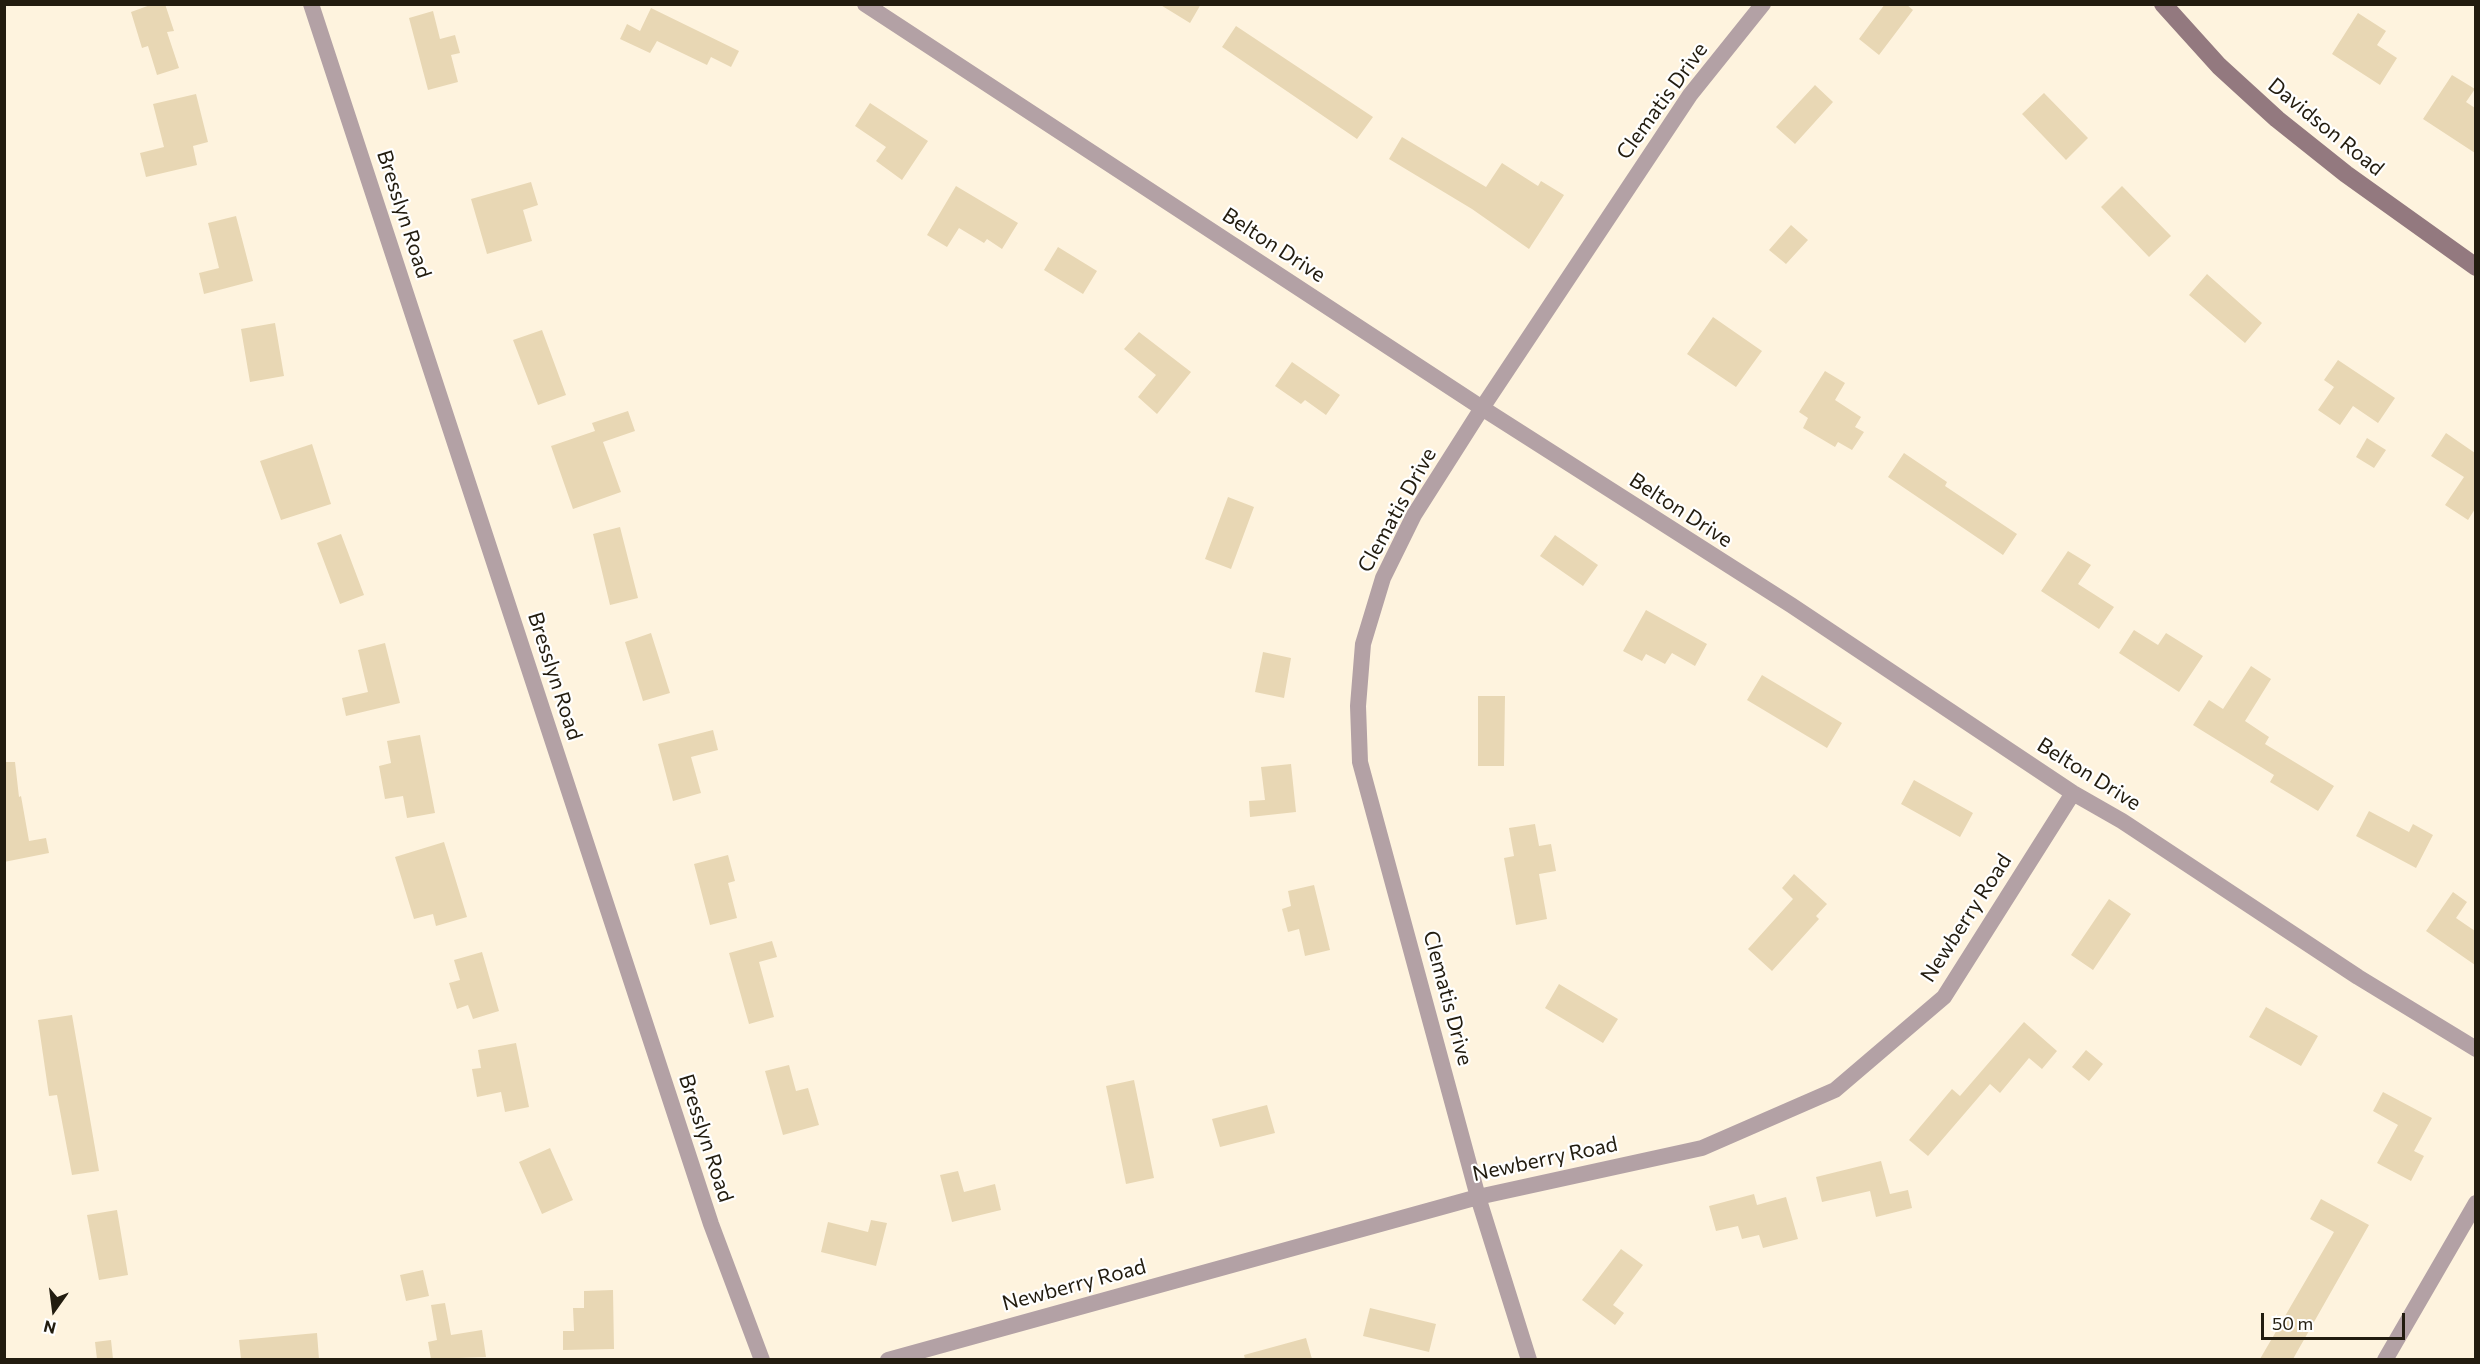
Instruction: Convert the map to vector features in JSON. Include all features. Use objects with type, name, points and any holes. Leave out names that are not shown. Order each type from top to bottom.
[{"type":"street","name":"Bresslyn Road","points":[[311,4],[704,1202],[762,1359]]},
{"type":"street","name":"Belton Drive","points":[[866,4],[1482,408],[1791,605],[2073,793],[2122,821],[2358,977],[2475,1049]]},
{"type":"street","name":"Clematis Drive","points":[[1529,1359],[1478,1197],[1360,762],[1358,706],[1363,644],[1383,578],[1414,515],[1482,408],[1690,95],[1763,4]]},
{"type":"street","name":"Davidson Road","points":[[2163,4],[2219,66],[2277,119],[2346,174],[2475,267]]},
{"type":"street","name":"Newberry Road","points":[[888,1359],[1478,1197],[1702,1148],[1835,1090],[1944,997],[2073,793]]},
{"type":"street","points":[[2385,1359],[2475,1203]]},
{"type":"building","points":[[153,4],[165,4],[174,31],[167,32],[179,68],[157,75],[148,46],[142,48],[131,12]]},
{"type":"building","points":[[1159,4],[1201,4],[1190,23]]},
{"type":"building","points":[[1885,4],[1906,4],[1913,10],[1879,55],[1859,39]]},
{"type":"building","points":[[651,8],[739,51],[731,67],[711,57],[707,65],[657,41],[650,53],[620,39],[627,24],[640,31]]},
{"type":"building","points":[[433,11],[440,39],[455,35],[460,53],[451,55],[458,82],[428,90],[409,18]]},
{"type":"building","points":[[2358,13],[2386,31],[2377,45],[2397,58],[2380,85],[2332,54]]},
{"type":"building","points":[[1236,26],[1373,117],[1357,139],[1222,47]]},
{"type":"building","points":[[2452,75],[2475,89],[2466,102],[2475,108],[2475,153],[2423,119]]},
{"type":"building","points":[[1815,85],[1833,102],[1795,144],[1776,127]]},
{"type":"building","points":[[2044,93],[2088,138],[2066,160],[2022,114]]},
{"type":"building","points":[[196,94],[208,142],[193,146],[197,165],[146,177],[140,153],[164,147],[153,104]]},
{"type":"building","points":[[870,103],[928,141],[902,180],[876,161],[886,147],[855,126]]},
{"type":"building","points":[[1402,137],[1486,187],[1502,163],[1538,186],[1541,181],[1564,195],[1529,249],[1472,209],[1389,159]]},
{"type":"building","points":[[531,182],[538,205],[523,210],[532,241],[487,254],[471,199]]},
{"type":"building","points":[[956,186],[1018,223],[1002,249],[987,239],[984,243],[959,228],[947,247],[927,235]]},
{"type":"building","points":[[2122,186],[2171,236],[2149,257],[2101,207]]},
{"type":"building","points":[[236,216],[253,281],[204,294],[199,273],[219,268],[208,223]]},
{"type":"building","points":[[1791,225],[1808,240],[1786,264],[1769,250]]},
{"type":"building","points":[[1058,247],[1097,271],[1083,294],[1044,270]]},
{"type":"building","points":[[2207,274],[2262,323],[2245,343],[2189,295]]},
{"type":"building","points":[[1713,317],[1762,351],[1736,387],[1687,354]]},
{"type":"building","points":[[275,323],[284,376],[250,382],[241,329]]},
{"type":"building","points":[[542,330],[566,395],[538,405],[513,340]]},
{"type":"building","points":[[1139,332],[1191,372],[1157,414],[1138,397],[1156,375],[1124,349]]},
{"type":"building","points":[[2338,360],[2395,398],[2378,423],[2353,406],[2340,425],[2318,410],[2334,387],[2324,380]]},
{"type":"building","points":[[1292,362],[1340,395],[1326,415],[1305,400],[1301,404],[1275,386]]},
{"type":"building","points":[[1825,371],[1845,383],[1835,400],[1861,417],[1855,427],[1864,432],[1852,450],[1838,442],[1835,447],[1803,428],[1808,418],[1799,412]]},
{"type":"building","points":[[628,411],[635,431],[603,442],[621,492],[573,509],[551,446],[595,431],[592,423]]},
{"type":"building","points":[[2446,433],[2475,453],[2475,509],[2468,520],[2445,505],[2464,477],[2431,456]]},
{"type":"building","points":[[2367,438],[2386,450],[2374,468],[2356,457]]},
{"type":"building","points":[[312,444],[331,504],[281,520],[260,461]]},
{"type":"building","points":[[1904,453],[1947,482],[1945,486],[2017,534],[2003,555],[1888,477]]},
{"type":"building","points":[[1228,497],[1254,507],[1231,569],[1205,559]]},
{"type":"building","points":[[620,527],[638,598],[610,605],[593,534]]},
{"type":"building","points":[[341,534],[364,595],[340,604],[317,543]]},
{"type":"building","points":[[1555,535],[1598,565],[1583,586],[1540,556]]},
{"type":"building","points":[[2068,551],[2091,565],[2078,584],[2114,607],[2099,629],[2041,591]]},
{"type":"building","points":[[1646,610],[1707,644],[1695,666],[1672,653],[1665,664],[1646,654],[1642,661],[1623,651]]},
{"type":"building","points":[[2134,630],[2158,645],[2166,633],[2203,656],[2179,692],[2119,653]]},
{"type":"building","points":[[651,633],[670,693],[643,701],[625,642]]},
{"type":"building","points":[[385,643],[400,703],[346,716],[342,698],[368,692],[358,650]]},
{"type":"building","points":[[1263,652],[1291,658],[1284,698],[1255,692]]},
{"type":"building","points":[[2251,666],[2271,679],[2245,721],[2269,737],[2265,744],[2334,786],[2318,811],[2270,782],[2274,775],[2193,725],[2209,700],[2223,709]]},
{"type":"building","points":[[1762,675],[1842,723],[1827,748],[1747,700]]},
{"type":"building","points":[[1478,696],[1505,696],[1504,766],[1478,766]]},
{"type":"building","points":[[713,730],[718,750],[691,757],[701,793],[673,801],[658,744]]},
{"type":"building","points":[[420,735],[435,813],[407,818],[403,796],[385,799],[379,766],[391,763],[387,741]]},
{"type":"building","points":[[4,762],[15,762],[19,797],[21,796],[29,841],[46,838],[49,853],[4,862]]},
{"type":"building","points":[[1291,764],[1296,812],[1250,817],[1249,801],[1265,800],[1261,767]]},
{"type":"building","points":[[1914,780],[1973,813],[1960,837],[1901,804]]},
{"type":"building","points":[[2369,811],[2409,832],[2413,824],[2433,835],[2416,868],[2356,836]]},
{"type":"building","points":[[1535,824],[1539,846],[1551,844],[1556,871],[1539,874],[1547,919],[1516,925],[1504,858],[1514,856],[1509,828]]},
{"type":"building","points":[[444,842],[467,917],[436,926],[433,914],[414,919],[395,857]]},
{"type":"building","points":[[728,855],[735,881],[728,883],[737,918],[710,925],[694,864]]},
{"type":"building","points":[[1794,874],[1827,904],[1816,916],[1819,919],[1772,971],[1748,949],[1793,899],[1782,888]]},
{"type":"building","points":[[1314,885],[1330,950],[1305,956],[1299,929],[1288,932],[1282,909],[1291,906],[1288,891]]},
{"type":"building","points":[[2453,892],[2467,902],[2456,918],[2475,931],[2475,965],[2426,931]]},
{"type":"building","points":[[2109,899],[2131,914],[2093,970],[2071,955]]},
{"type":"building","points":[[772,941],[777,957],[759,962],[774,1017],[749,1024],[729,953]]},
{"type":"building","points":[[482,952],[499,1011],[473,1019],[468,1005],[457,1009],[449,983],[460,980],[454,960]]},
{"type":"building","points":[[1559,984],[1618,1019],[1603,1043],[1545,1008]]},
{"type":"building","points":[[2266,1007],[2318,1036],[2301,1066],[2249,1037]]},
{"type":"building","points":[[72,1015],[99,1171],[72,1175],[57,1095],[49,1096],[38,1020]]},
{"type":"building","points":[[2024,1022],[2057,1051],[2042,1069],[2029,1058],[2000,1093],[1990,1084],[1928,1156],[1909,1140],[1952,1089],[1960,1096]]},
{"type":"building","points":[[516,1043],[529,1107],[505,1112],[501,1092],[477,1097],[472,1069],[481,1068],[478,1050]]},
{"type":"building","points":[[2086,1050],[2103,1064],[2089,1081],[2072,1067]]},
{"type":"building","points":[[789,1065],[796,1091],[808,1088],[819,1125],[783,1135],[765,1071]]},
{"type":"building","points":[[1134,1080],[1154,1178],[1126,1184],[1106,1086]]},
{"type":"building","points":[[2383,1092],[2432,1118],[2414,1151],[2424,1156],[2411,1181],[2377,1163],[2398,1125],[2373,1111]]},
{"type":"building","points":[[1267,1105],[1275,1133],[1220,1147],[1212,1119]]},
{"type":"building","points":[[550,1148],[573,1200],[542,1214],[519,1162]]},
{"type":"building","points":[[1881,1161],[1890,1194],[1908,1190],[1912,1208],[1876,1217],[1870,1191],[1822,1202],[1816,1177]]},
{"type":"building","points":[[958,1171],[964,1192],[995,1184],[1001,1210],[952,1222],[940,1175]]},
{"type":"building","points":[[1754,1194],[1757,1205],[1786,1197],[1798,1239],[1763,1248],[1759,1235],[1742,1239],[1738,1226],[1716,1231],[1709,1206]]},
{"type":"building","points":[[2321,1199],[2369,1225],[2293,1359],[2260,1359],[2334,1232],[2310,1219]]},
{"type":"building","points":[[117,1210],[128,1275],[99,1280],[87,1215]]},
{"type":"building","points":[[871,1220],[887,1223],[876,1266],[821,1252],[828,1222],[868,1232]]},
{"type":"building","points":[[1621,1249],[1643,1265],[1613,1305],[1624,1313],[1615,1325],[1582,1300]]},
{"type":"building","points":[[423,1270],[429,1296],[406,1301],[400,1275]]},
{"type":"building","points":[[613,1290],[614,1349],[563,1350],[563,1331],[574,1331],[573,1308],[584,1308],[584,1291]]},
{"type":"building","points":[[445,1303],[451,1335],[482,1330],[486,1357],[431,1359],[428,1342],[437,1340],[431,1305]]},
{"type":"building","points":[[1370,1308],[1436,1324],[1429,1352],[1363,1336]]},
{"type":"building","points":[[317,1333],[319,1359],[241,1359],[239,1340]]},
{"type":"building","points":[[1306,1338],[1312,1359],[1245,1359],[1244,1355]]},
{"type":"building","points":[[111,1340],[113,1359],[97,1359],[95,1342]]}]
